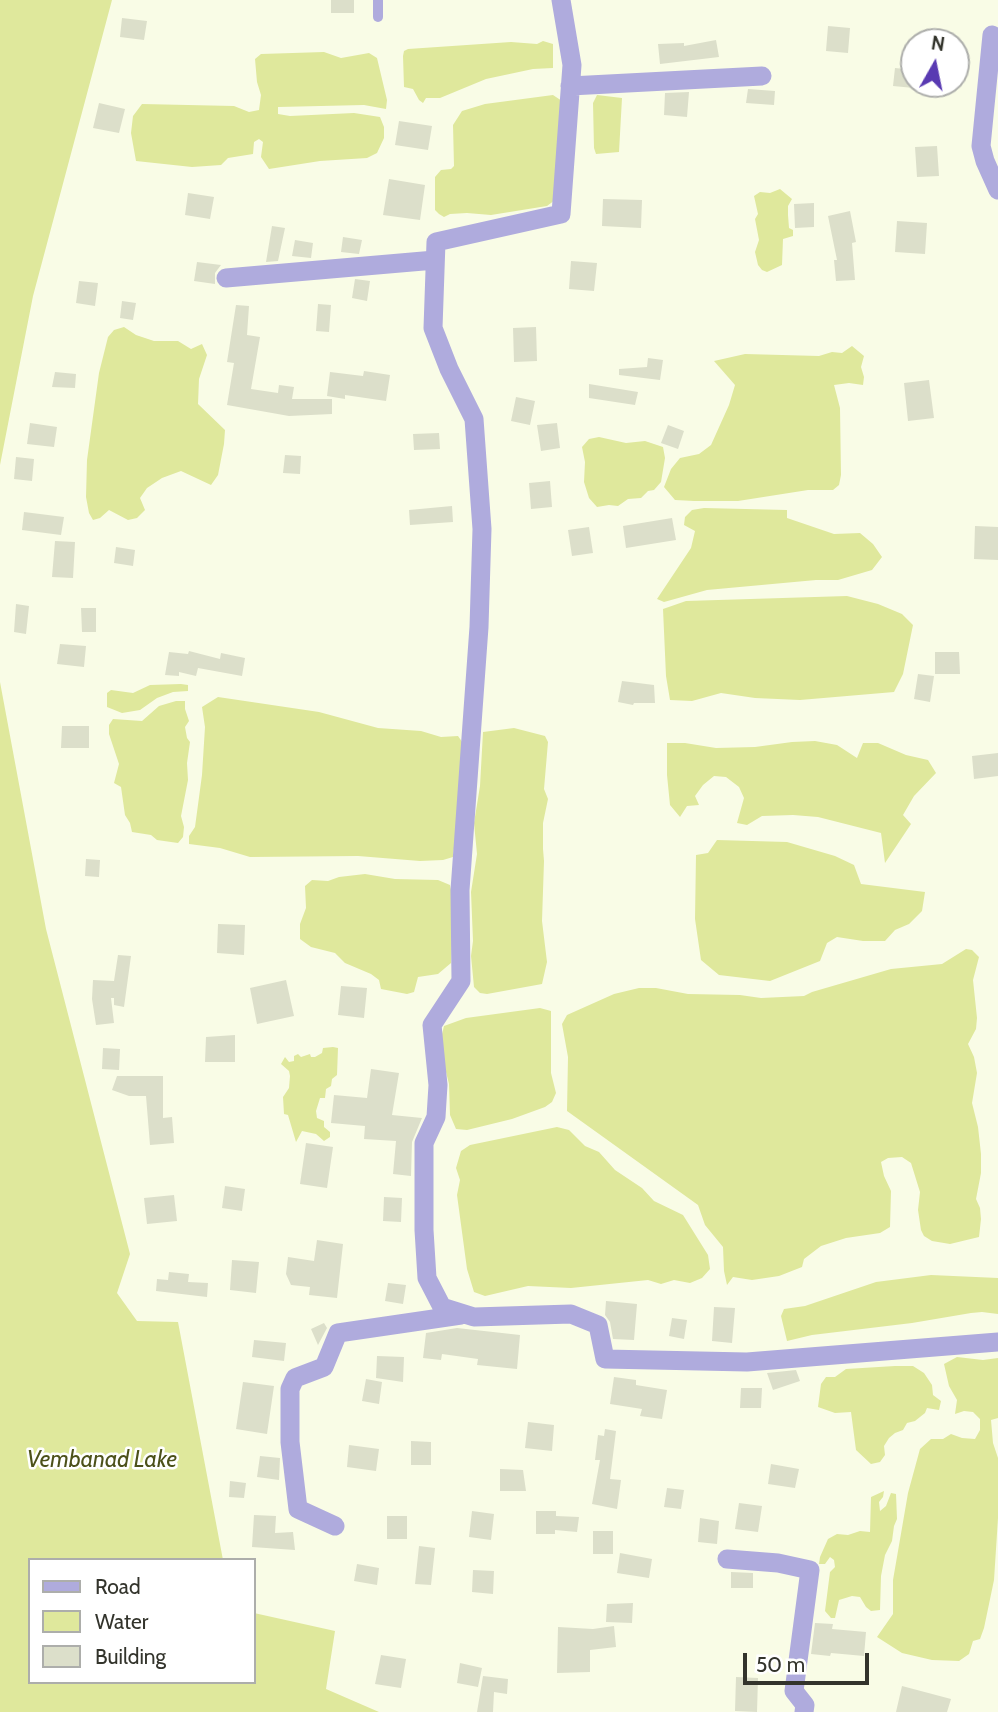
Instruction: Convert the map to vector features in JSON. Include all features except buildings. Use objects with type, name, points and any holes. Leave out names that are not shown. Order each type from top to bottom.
[{"type":"street","points":[[561,0],[572,65],[561,214],[436,242],[433,328],[449,369],[474,419],[482,529],[478,639],[460,890],[461,981],[432,1025],[438,1085],[436,1117],[424,1143],[424,1230],[428,1278],[442,1307],[466,1315],[510,1318],[571,1314],[598,1325],[605,1359],[747,1362],[998,1342]]},
{"type":"street","points":[[992,35],[981,146],[998,190]]},
{"type":"street","points":[[570,86],[762,76]]},
{"type":"street","points":[[226,278],[435,260]]},
{"type":"street","points":[[335,1526],[298,1509],[290,1442],[290,1389],[295,1378],[324,1367],[338,1333],[466,1315]]},
{"type":"street","points":[[727,1559],[778,1563],[810,1570],[794,1691],[805,1705],[803,1712]]},
{"type":"lane","points":[[377,0],[378,17]]},
{"type":"water","points":[[0,0],[112,0],[33,296],[0,465]]},
{"type":"water","points":[[543,41],[553,44],[553,68],[533,69],[486,79],[440,98],[426,98],[423,103],[413,89],[404,87],[403,56],[408,49],[511,42],[537,44]]},
{"type":"water","points":[[324,52],[341,58],[369,53],[377,58],[387,100],[386,109],[364,105],[278,107],[278,114],[290,116],[354,113],[380,117],[384,138],[377,153],[367,158],[320,161],[269,169],[261,157],[263,142],[259,139],[254,142],[253,154],[228,158],[221,165],[192,167],[136,161],[131,133],[133,116],[142,104],[234,106],[249,112],[259,110],[261,95],[255,59],[261,54]]},
{"type":"water","points":[[553,95],[562,101],[555,200],[547,206],[491,215],[467,213],[444,217],[439,214],[435,210],[435,177],[441,170],[454,166],[453,125],[462,111],[485,104]]},
{"type":"water","points":[[597,95],[622,98],[619,152],[596,154],[593,103]]},
{"type":"water","points":[[780,189],[792,199],[788,206],[788,215],[793,236],[783,239],[782,265],[767,272],[758,265],[755,252],[759,240],[754,196],[760,192],[770,193]]},
{"type":"water","points":[[124,327],[136,335],[154,341],[178,341],[191,349],[202,344],[207,355],[199,379],[198,404],[225,430],[224,444],[218,475],[211,485],[181,471],[162,478],[147,488],[140,498],[145,510],[137,518],[128,520],[109,510],[93,520],[86,497],[87,460],[99,373],[108,337],[114,330]]},
{"type":"water","points":[[852,346],[864,356],[861,367],[863,385],[834,385],[840,408],[841,475],[839,485],[833,490],[808,490],[738,501],[694,501],[675,500],[664,487],[671,469],[680,458],[699,454],[711,445],[729,405],[735,385],[714,361],[745,354],[819,356],[832,352],[842,353]]},
{"type":"water","points":[[599,437],[626,443],[645,441],[663,447],[665,458],[661,482],[641,498],[628,499],[618,506],[597,507],[589,498],[584,482],[585,462],[582,447],[589,439]]},
{"type":"water","points":[[692,510],[787,510],[787,518],[834,534],[860,533],[873,544],[882,557],[872,570],[838,580],[707,590],[664,602],[657,599],[691,548],[695,531],[684,525],[685,517]]},
{"type":"water","points":[[847,596],[902,614],[913,625],[903,674],[894,692],[800,700],[721,693],[692,701],[670,700],[666,676],[663,609],[686,601]]},
{"type":"water","name":"Vembanad Lake","points":[[0,682],[46,929],[130,1254],[117,1293],[137,1321],[178,1322],[223,1558],[28,1558],[28,1684],[256,1684],[256,1613],[335,1631],[326,1689],[379,1712],[0,1712]]},
{"type":"water","points":[[150,685],[188,685],[188,691],[173,692],[157,698],[140,710],[122,713],[107,707],[107,693],[111,690],[133,693]]},
{"type":"water","points":[[218,697],[319,712],[378,728],[421,731],[441,737],[458,736],[465,746],[453,857],[420,861],[358,856],[250,857],[220,848],[189,844],[189,836],[195,827],[202,775],[205,727],[202,707]]},
{"type":"water","points":[[185,701],[189,721],[185,727],[190,742],[188,780],[181,816],[183,837],[178,843],[132,832],[125,815],[121,787],[114,783],[119,764],[109,734],[109,725],[113,719],[142,721],[159,706]]},
{"type":"water","points":[[514,728],[545,736],[548,742],[544,789],[548,799],[543,823],[542,921],[547,962],[542,984],[487,994],[480,993],[474,987],[471,956],[471,892],[477,854],[474,823],[480,786],[483,732]]},
{"type":"water","points":[[815,741],[837,745],[857,758],[863,743],[878,743],[906,755],[928,760],[936,773],[914,796],[903,815],[911,824],[885,863],[881,833],[818,817],[793,815],[762,816],[747,825],[737,823],[744,798],[739,787],[726,777],[714,776],[703,785],[695,796],[699,805],[687,806],[680,817],[670,805],[667,743],[716,748]]},
{"type":"water","points":[[717,840],[787,842],[835,856],[854,865],[861,884],[925,892],[922,911],[909,924],[895,930],[885,941],[837,937],[827,943],[820,961],[770,981],[719,975],[701,960],[695,919],[696,855],[708,853]]},
{"type":"water","points":[[365,874],[395,879],[438,880],[450,885],[453,900],[451,963],[438,974],[418,977],[414,992],[407,994],[381,989],[379,980],[371,974],[345,963],[335,953],[311,947],[300,939],[300,924],[306,908],[305,886],[312,880],[328,881]]},
{"type":"water","points":[[966,949],[972,950],[979,957],[973,980],[976,1029],[968,1044],[977,1073],[972,1103],[981,1154],[976,1199],[981,1219],[979,1237],[950,1244],[932,1241],[924,1236],[918,1210],[920,1192],[911,1163],[902,1157],[888,1158],[881,1162],[891,1191],[890,1227],[880,1233],[846,1238],[821,1246],[804,1259],[802,1267],[779,1276],[752,1280],[733,1277],[727,1285],[723,1247],[705,1225],[698,1205],[567,1111],[568,1057],[562,1024],[567,1015],[614,994],[639,988],[656,988],[688,994],[761,998],[804,996],[891,969],[942,964]]},
{"type":"water","points":[[540,1008],[551,1011],[551,1073],[556,1093],[552,1102],[512,1119],[467,1130],[456,1129],[450,1115],[449,1084],[443,1060],[441,1038],[444,1026],[466,1018]]},
{"type":"water","points":[[323,1048],[338,1048],[337,1075],[326,1089],[325,1098],[320,1098],[316,1111],[317,1118],[324,1121],[324,1127],[330,1132],[330,1137],[324,1141],[316,1134],[302,1131],[296,1142],[288,1115],[284,1114],[283,1097],[289,1088],[290,1076],[289,1071],[281,1064],[285,1057],[289,1062],[294,1061],[294,1056],[298,1054],[301,1057],[310,1054],[315,1057],[322,1053]]},
{"type":"water","points":[[557,1127],[569,1130],[585,1146],[599,1152],[615,1170],[642,1188],[654,1201],[683,1215],[708,1255],[710,1269],[702,1278],[690,1283],[674,1280],[661,1284],[648,1280],[571,1288],[528,1286],[485,1296],[474,1292],[467,1269],[457,1195],[460,1180],[456,1168],[461,1151],[470,1145]]},
{"type":"water","points":[[931,1275],[998,1278],[998,1314],[971,1313],[812,1335],[787,1341],[781,1316],[784,1309],[805,1306],[876,1282]]},
{"type":"water","points":[[957,1357],[983,1360],[998,1358],[998,1418],[991,1420],[993,1443],[998,1458],[994,1580],[984,1628],[980,1639],[973,1641],[969,1654],[959,1661],[932,1660],[902,1653],[877,1637],[893,1614],[893,1580],[908,1493],[920,1449],[931,1439],[943,1439],[951,1434],[975,1439],[980,1430],[980,1419],[973,1412],[955,1414],[957,1400],[949,1386],[944,1364]]},
{"type":"water","points":[[913,1366],[924,1373],[932,1385],[933,1395],[941,1401],[939,1410],[927,1408],[915,1421],[907,1423],[903,1430],[889,1438],[884,1446],[885,1455],[880,1462],[871,1464],[856,1450],[851,1412],[835,1413],[818,1407],[821,1384],[826,1377],[835,1377],[846,1369]]},
{"type":"water","points":[[884,1491],[879,1502],[880,1511],[886,1506],[891,1493],[896,1494],[897,1519],[881,1576],[880,1610],[871,1611],[860,1597],[852,1596],[839,1600],[835,1618],[831,1618],[825,1611],[830,1572],[835,1567],[834,1560],[830,1557],[825,1564],[819,1564],[820,1557],[828,1539],[837,1534],[870,1532],[871,1497]]}]
